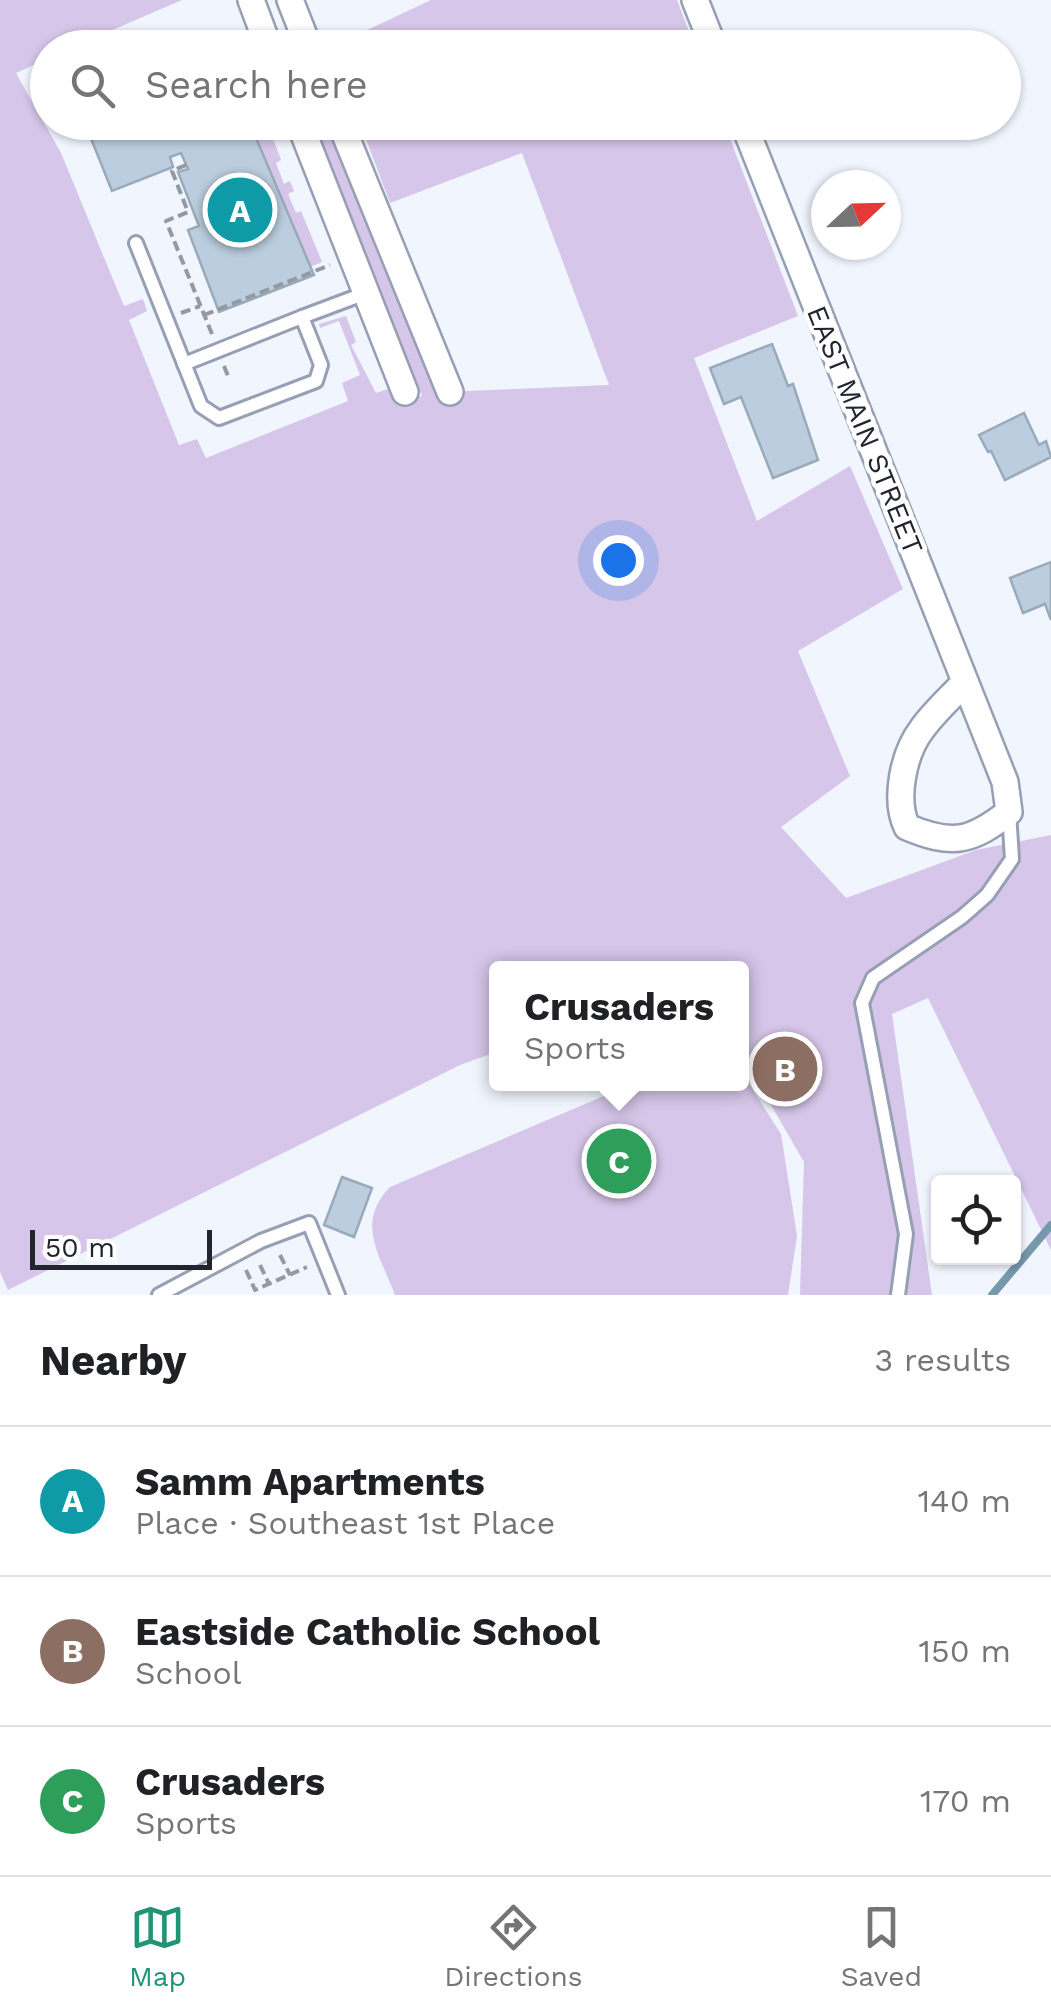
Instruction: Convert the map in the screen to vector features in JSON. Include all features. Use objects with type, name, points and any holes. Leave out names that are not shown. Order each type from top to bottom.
[{"type":"street","points":[[250,0],[262,30]]},
{"type":"street","points":[[290,0],[302,30]]},
{"type":"street","points":[[695,0],[707,30]]},
{"type":"street","points":[[306,140],[404,392]]},
{"type":"street","points":[[347,140],[450,392]]},
{"type":"street","name":"EAST MAIN STREET","points":[[751,140],[1004,782],[1009,812]]},
{"type":"street","points":[[965,682],[919,732],[900,785],[899,810],[907,827],[951,840],[970,838],[1009,812]]},
{"type":"lane","points":[[136,244],[201,406],[219,418],[316,380],[321,366],[302,317]]},
{"type":"lane","points":[[184,364],[366,293]]},
{"type":"lane","points":[[898,1295],[906,1234],[862,1002],[872,978],[987,895],[1012,859],[1009,812]]},
{"type":"lane","points":[[159,1295],[261,1241],[308,1224],[338,1295]]},
{"type":"path","points":[[186,166],[172,172],[188,212],[166,221],[228,376]]},
{"type":"path","points":[[204,315],[330,265]]},
{"type":"path","points":[[178,314],[200,306]]},
{"type":"path","points":[[280,1255],[290,1275]]},
{"type":"path","points":[[260,1265],[269,1284]]},
{"type":"path","points":[[246,1270],[255,1290],[311,1266]]},
{"type":"shaded area","points":[[0,0],[182,0],[112,30],[30,30],[30,67],[16,73],[30,98],[30,140],[54,140],[124,306],[143,299],[147,311],[129,320],[179,445],[197,439],[206,458],[348,401],[342,383],[360,375],[339,321],[320,328],[319,324],[346,316],[356,342],[351,345],[376,393],[394,387],[398,393],[394,400],[422,396],[321,140],[338,140],[443,392],[609,385],[522,153],[390,203],[366,140],[731,140],[798,316],[694,358],[757,521],[850,466],[903,589],[798,651],[850,776],[781,827],[846,898],[976,850],[1051,835],[1051,1250],[1021,1189],[1021,1175],[1014,1175],[928,998],[892,1014],[932,1295],[800,1295],[804,1162],[749,1067],[749,961],[489,961],[489,1055],[460,1065],[8,1290],[0,1272]]},
{"type":"shaded area","points":[[431,0],[677,0],[688,30],[367,30]]},
{"type":"shaded area","points":[[256,140],[274,140],[284,184],[290,181],[294,191],[288,194],[296,213],[301,211],[322,262],[310,267]]},
{"type":"shaded area","points":[[749,1084],[781,1134],[797,1236],[788,1295],[395,1295],[372,1226],[380,1200],[390,1187],[616,1091],[749,1091]]},
{"type":"building","points":[[92,140],[257,140],[314,275],[219,312],[188,230],[199,226],[178,172],[188,169],[181,153],[170,157],[173,167],[112,191]]},
{"type":"building","points":[[772,344],[788,386],[793,384],[818,460],[773,478],[741,397],[724,404],[710,368]]},
{"type":"building","points":[[1024,413],[1039,445],[1046,441],[1051,457],[1005,480],[979,435]]},
{"type":"building","points":[[1051,562],[1051,620],[1045,604],[1023,613],[1010,578]]},
{"type":"building","points":[[342,1177],[372,1188],[354,1237],[324,1225]]},
{"type":"waterway","points":[[992,1295],[1051,1225]]},
{"type":"place","name":"Samm Apartments","points":[[240,210]]},
{"type":"place","name":"Eastside Catholic School","points":[[785,1069]]},
{"type":"place","name":"Crusaders","points":[[619,1161]]}]
